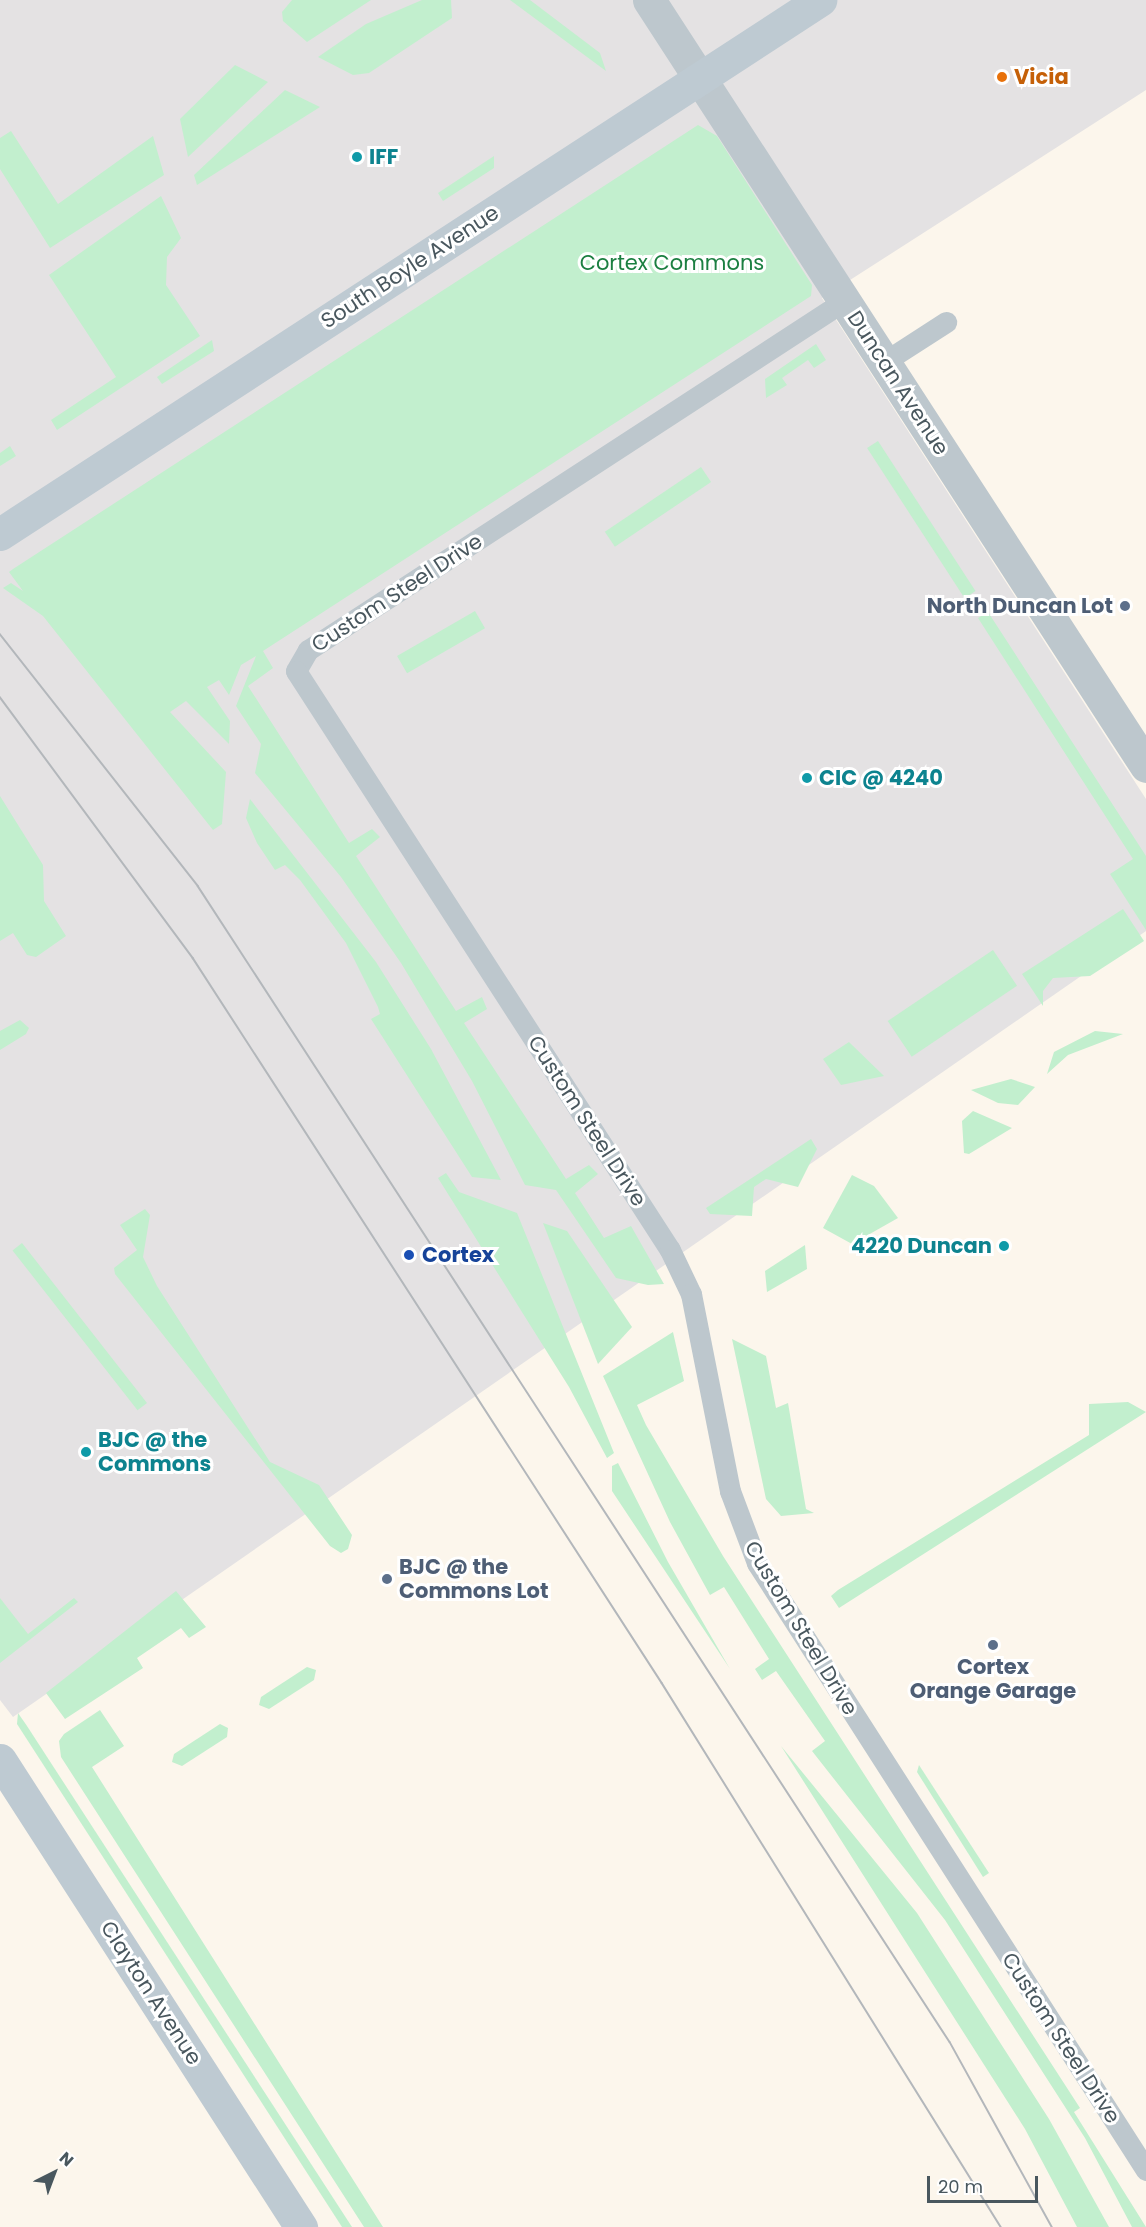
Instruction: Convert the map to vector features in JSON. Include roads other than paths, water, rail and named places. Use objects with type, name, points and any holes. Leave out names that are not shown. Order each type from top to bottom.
[{"type":"street","name":"Duncan Avenue","points":[[649,0],[1146,766]]},
{"type":"street","name":"South Boyle Avenue","points":[[0,534],[819,0]]},
{"type":"street","name":"Clayton Avenue","points":[[0,1760],[301,2227]]},
{"type":"lane","name":"Custom Steel Drive","points":[[844,301],[308,650],[297,671],[670,1250],[691,1294],[730,1491],[757,1563],[1146,2169]]},
{"type":"lane","points":[[884,362],[946,322]]},
{"type":"tram line","points":[[0,634],[198,886],[950,2042],[1052,2227]]},
{"type":"tram line","points":[[0,697],[193,958],[662,1683],[1001,2227]]},
{"type":"place","name":"Vicia","points":[[1002,77]]},
{"type":"place","name":"IFF","points":[[357,157]]},
{"type":"place","name":"North Duncan Lot","points":[[1125,606]]},
{"type":"place","name":"CIC @ 4240","points":[[807,778]]},
{"type":"place","name":"4220 Duncan","points":[[1004,1246]]},
{"type":"place","name":"Cortex","points":[[409,1255]]},
{"type":"place","name":"BJC @ the Commons","points":[[86,1452]]},
{"type":"place","name":"BJC @ the Commons Lot","points":[[387,1579]]},
{"type":"place","name":"Cortex Orange Garage","points":[[993,1645]]},
{"type":"park label","name":"Cortex Commons","points":[[672,263]]}]
